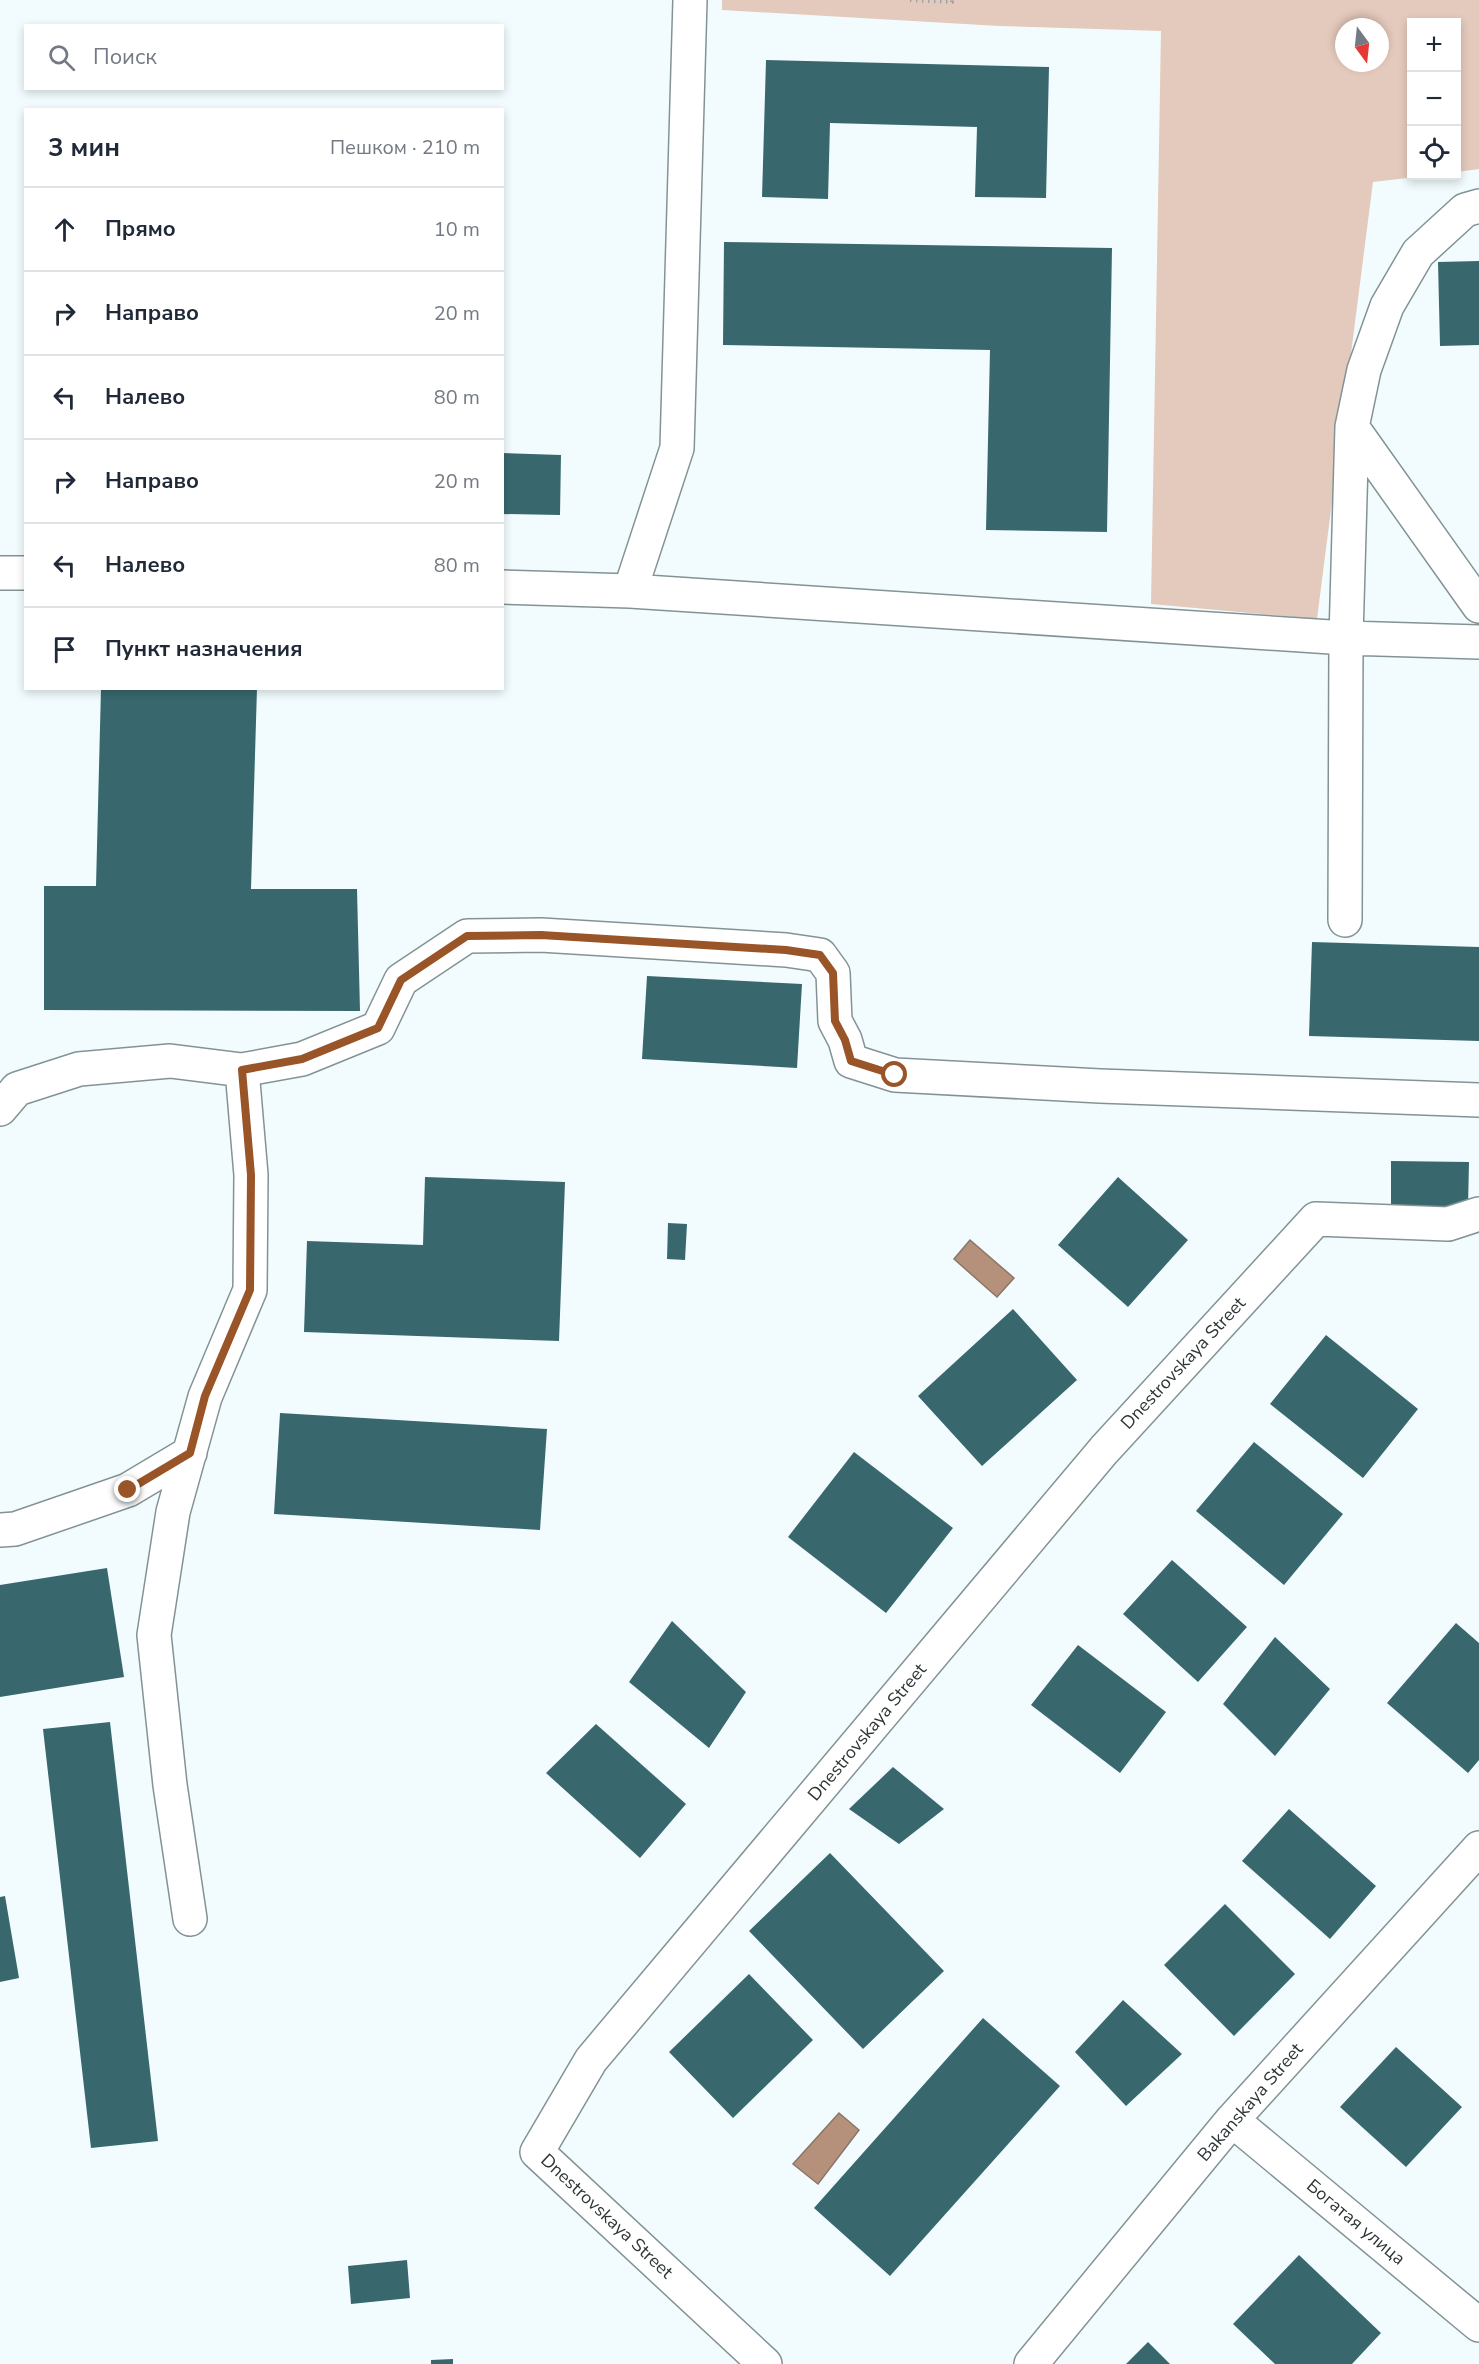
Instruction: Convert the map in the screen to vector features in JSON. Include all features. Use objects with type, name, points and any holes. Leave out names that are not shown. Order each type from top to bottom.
[{"type":"street","points":[[630,591],[677,448],[690,0]]},
{"type":"street","points":[[1345,920],[1346,638],[1352,427],[1364,370],[1387,306],[1418,253],[1465,210],[1479,206]]},
{"type":"street","points":[[1352,427],[1479,606]]},
{"type":"street","points":[[0,573],[24,573]]},
{"type":"street","points":[[504,587],[630,591],[1346,638],[1479,642]]},
{"type":"street","points":[[0,1109],[17,1089],[80,1069],[170,1061],[242,1070],[302,1059],[378,1028],[401,980],[467,936],[541,935],[786,950],[820,955],[833,973],[835,1021],[845,1040],[851,1061],[895,1075],[1100,1086],[1479,1100]]},
{"type":"street","points":[[190,1919],[170,1785],[154,1635],[173,1512],[205,1396],[250,1290],[251,1175],[242,1070]]},
{"type":"street","name":"Dnestrovskaya Street","points":[[765,2364],[537,2152],[591,2060],[1104,1450],[1316,1218],[1448,1224],[1479,1214]]},
{"type":"street","points":[[0,1530],[15,1529],[128,1490],[190,1453]]},
{"type":"street","name":"Bakanskaya Street","points":[[1031,2364],[1232,2120],[1479,1848]]},
{"type":"street","name":"Богатая улица","points":[[1232,2120],[1479,2325]]},
{"type":"path","points":[[910,0],[951,2],[952,0]]},
{"type":"shaded area","points":[[722,0],[1479,0],[1479,169],[1461,171],[1461,18],[1407,18],[1407,178],[1373,182],[1317,619],[1151,604],[1161,31],[999,26],[722,10]]},
{"type":"shaded area","points":[[970,1240],[1014,1278],[997,1297],[954,1259]]},
{"type":"shaded area","points":[[839,2113],[859,2130],[818,2184],[793,2164]]},
{"type":"building","points":[[766,60],[1049,67],[1046,198],[975,197],[977,127],[830,123],[828,199],[762,197]]},
{"type":"building","points":[[724,242],[1112,248],[1107,532],[986,530],[990,350],[723,345]]},
{"type":"building","points":[[1479,261],[1479,345],[1440,346],[1438,262]]},
{"type":"building","points":[[504,453],[561,455],[560,515],[504,514]]},
{"type":"building","points":[[101,690],[257,690],[251,889],[357,889],[360,1011],[44,1010],[44,886],[96,886]]},
{"type":"building","points":[[1312,942],[1479,947],[1479,1041],[1309,1036]]},
{"type":"building","points":[[647,976],[802,984],[797,1068],[642,1059]]},
{"type":"building","points":[[1391,1161],[1469,1162],[1468,1208],[1391,1207]]},
{"type":"building","points":[[425,1177],[565,1182],[559,1341],[304,1332],[307,1241],[423,1245]]},
{"type":"building","points":[[1118,1177],[1188,1240],[1128,1307],[1058,1245]]},
{"type":"building","points":[[668,1223],[687,1224],[685,1260],[667,1259]]},
{"type":"building","points":[[1013,1309],[1077,1380],[982,1466],[918,1396]]},
{"type":"building","points":[[1326,1335],[1418,1409],[1363,1478],[1270,1404]]},
{"type":"building","points":[[280,1413],[547,1429],[540,1530],[274,1514]]},
{"type":"building","points":[[1254,1442],[1343,1514],[1284,1585],[1196,1511]]},
{"type":"building","points":[[854,1452],[953,1528],[886,1613],[788,1537]]},
{"type":"building","points":[[1172,1560],[1247,1627],[1198,1682],[1123,1614]]},
{"type":"building","points":[[107,1568],[124,1677],[0,1697],[0,1585]]},
{"type":"building","points":[[672,1621],[746,1692],[709,1748],[629,1682]]},
{"type":"building","points":[[1456,1623],[1479,1643],[1479,1760],[1468,1773],[1387,1703]]},
{"type":"building","points":[[1275,1637],[1330,1689],[1275,1756],[1223,1704]]},
{"type":"building","points":[[1078,1645],[1166,1712],[1120,1773],[1031,1705]]},
{"type":"building","points":[[110,1722],[158,2141],[91,2148],[43,1729]]},
{"type":"building","points":[[596,1724],[686,1804],[640,1858],[546,1773]]},
{"type":"building","points":[[893,1767],[944,1809],[899,1844],[849,1809]]},
{"type":"building","points":[[1289,1809],[1376,1886],[1330,1939],[1242,1861]]},
{"type":"building","points":[[830,1853],[944,1971],[863,2049],[749,1931]]},
{"type":"building","points":[[5,1896],[19,1978],[0,1982],[0,1897]]},
{"type":"building","points":[[1225,1904],[1295,1974],[1234,2036],[1164,1965]]},
{"type":"building","points":[[749,1974],[813,2040],[733,2118],[669,2052]]},
{"type":"building","points":[[1123,2000],[1182,2054],[1126,2106],[1075,2052]]},
{"type":"building","points":[[983,2018],[1060,2086],[890,2276],[814,2208]]},
{"type":"building","points":[[1396,2047],[1462,2107],[1406,2167],[1340,2107]]},
{"type":"building","points":[[1299,2255],[1381,2333],[1352,2364],[1275,2364],[1233,2324]]},
{"type":"building","points":[[407,2260],[410,2298],[351,2304],[348,2266]]},
{"type":"building","points":[[1148,2342],[1170,2364],[1126,2364]]},
{"type":"building","points":[[453,2359],[453,2364],[431,2364],[431,2360]]},
{"type":"route","points":[[128,1490],[190,1453],[205,1396],[250,1290],[251,1175],[242,1070],[302,1059],[378,1028],[401,980],[467,936],[541,935],[786,950],[820,955],[833,973],[835,1021],[845,1040],[851,1061],[895,1075]]}]
